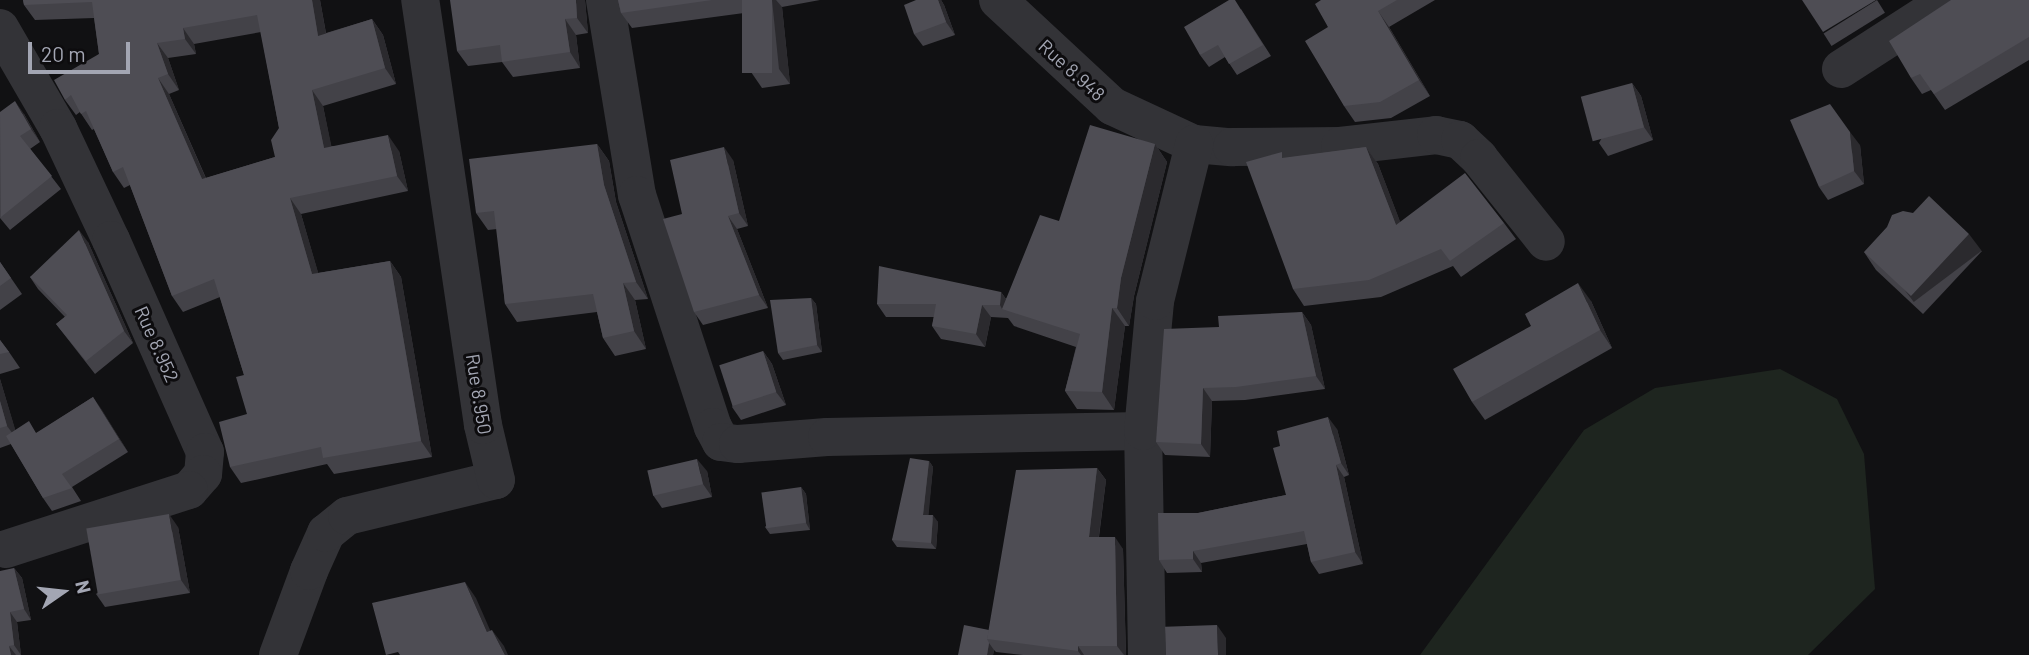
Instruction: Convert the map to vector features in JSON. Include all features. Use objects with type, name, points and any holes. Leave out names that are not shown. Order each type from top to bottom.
[{"type":"street","name":"Rue 8.950","points":[[278,655],[326,533],[347,516],[496,480],[483,425],[419,0]]},
{"type":"street","points":[[605,0],[637,195],[713,427],[721,442],[738,444],[827,437],[1143,431]]},
{"type":"street","name":"Rue 8.948","points":[[998,0],[1112,106],[1194,144]]},
{"type":"street","points":[[1841,69],[1948,0]]},
{"type":"street","name":"Rue 8.952","points":[[0,28],[64,141],[205,452],[203,474],[189,491],[6,549]]},
{"type":"street","points":[[1147,655],[1143,431],[1154,301],[1194,144],[1232,147],[1340,146],[1436,135],[1460,140],[1479,158],[1546,242]]},
{"type":"shaded area","points":[[1780,369],[1837,399],[1864,454],[1875,589],[1808,655],[1420,655],[1584,430],[1655,388]]},
{"type":"building","points":[[23,0],[312,0],[318,36],[372,19],[385,68],[312,90],[324,148],[388,135],[397,176],[290,198],[312,274],[390,261],[421,441],[323,458],[321,447],[230,467],[219,422],[247,414],[236,377],[244,375],[214,279],[172,296],[123,167],[113,172],[86,111],[81,114],[71,95],[65,100],[54,80],[99,54],[92,2],[24,5]],"holes":[[[257,15],[279,128],[271,140],[275,157],[202,179],[158,78],[168,74],[157,43],[185,39],[183,28]]]},
{"type":"building","points":[[450,0],[576,0],[577,18],[565,19],[570,52],[502,62],[500,45],[457,51]]},
{"type":"building","points":[[618,0],[712,0],[621,13]]},
{"type":"building","points":[[742,0],[772,0],[772,73],[742,73]]},
{"type":"building","points":[[916,0],[938,0],[946,22],[914,34],[904,5]]},
{"type":"building","points":[[1229,0],[1235,0],[1263,45],[1229,64],[1218,45],[1200,55],[1184,27]]},
{"type":"building","points":[[1321,0],[1397,0],[1378,11],[1419,80],[1380,102],[1344,106],[1305,41],[1328,27],[1315,4]]},
{"type":"building","points":[[1802,0],[1876,0],[1823,32]]},
{"type":"building","points":[[1951,0],[2029,0],[2029,37],[1934,94],[1920,74],[1911,78],[1889,41]]},
{"type":"building","points":[[1632,83],[1644,127],[1593,141],[1581,97]]},
{"type":"building","points":[[15,101],[31,129],[20,136],[52,176],[1,217],[0,112]]},
{"type":"building","points":[[1830,104],[1850,132],[1854,171],[1819,187],[1790,120]]},
{"type":"building","points":[[1090,125],[1155,144],[1121,278],[1117,308],[1112,308],[1102,392],[1065,391],[1080,334],[1002,309],[1040,215],[1059,221]]},
{"type":"building","points":[[597,144],[604,185],[636,282],[623,283],[634,331],[603,338],[593,294],[505,304],[494,211],[476,213],[469,159]]},
{"type":"building","points":[[724,147],[739,213],[728,216],[759,295],[694,312],[663,219],[682,214],[670,160]]},
{"type":"building","points":[[1366,147],[1396,225],[1465,173],[1504,223],[1450,261],[1441,249],[1369,280],[1293,289],[1246,162],[1282,152],[1282,158]]},
{"type":"building","points":[[1929,196],[1969,234],[1911,296],[1864,252],[1887,227],[1892,215],[1903,211],[1913,213]]},
{"type":"building","points":[[79,230],[124,331],[86,361],[56,324],[67,315],[30,277]]},
{"type":"building","points":[[0,262],[11,278],[0,286]]},
{"type":"building","points":[[879,266],[1001,292],[1000,305],[982,305],[976,334],[932,326],[936,304],[877,304]]},
{"type":"building","points":[[1578,283],[1600,330],[1472,402],[1453,369],[1531,326],[1525,314]]},
{"type":"building","points":[[811,298],[817,345],[778,353],[770,300]]},
{"type":"building","points":[[1302,312],[1316,376],[1236,387],[1203,388],[1201,444],[1156,442],[1164,329],[1219,327],[1218,316]]},
{"type":"building","points":[[0,340],[9,352],[0,354]]},
{"type":"building","points":[[763,351],[776,392],[733,406],[719,365]]},
{"type":"building","points":[[93,397],[119,439],[62,474],[72,488],[43,498],[6,436],[29,421],[36,433]]},
{"type":"building","points":[[0,401],[7,426],[0,428]]},
{"type":"building","points":[[1328,417],[1341,463],[1336,465],[1355,552],[1311,562],[1304,531],[1193,551],[1193,559],[1159,560],[1158,513],[1198,513],[1286,495],[1273,448],[1280,446],[1277,431]]},
{"type":"building","points":[[910,458],[929,461],[923,515],[933,515],[931,543],[892,540]]},
{"type":"building","points":[[697,459],[703,484],[653,496],[647,470]]},
{"type":"building","points":[[1097,468],[1089,537],[1115,537],[1117,646],[1078,646],[1078,651],[987,639],[1016,470]]},
{"type":"building","points":[[801,487],[806,523],[766,528],[761,493]]},
{"type":"building","points":[[169,514],[181,580],[98,595],[86,529]]},
{"type":"building","points":[[14,568],[24,609],[10,612],[14,645],[9,646],[11,655],[0,655],[0,571]]},
{"type":"building","points":[[465,582],[487,632],[492,630],[505,655],[400,655],[398,652],[386,655],[372,603]]},
{"type":"building","points":[[964,625],[989,630],[987,655],[958,655]]},
{"type":"building","points":[[1217,625],[1218,655],[1166,655],[1165,627]]}]
